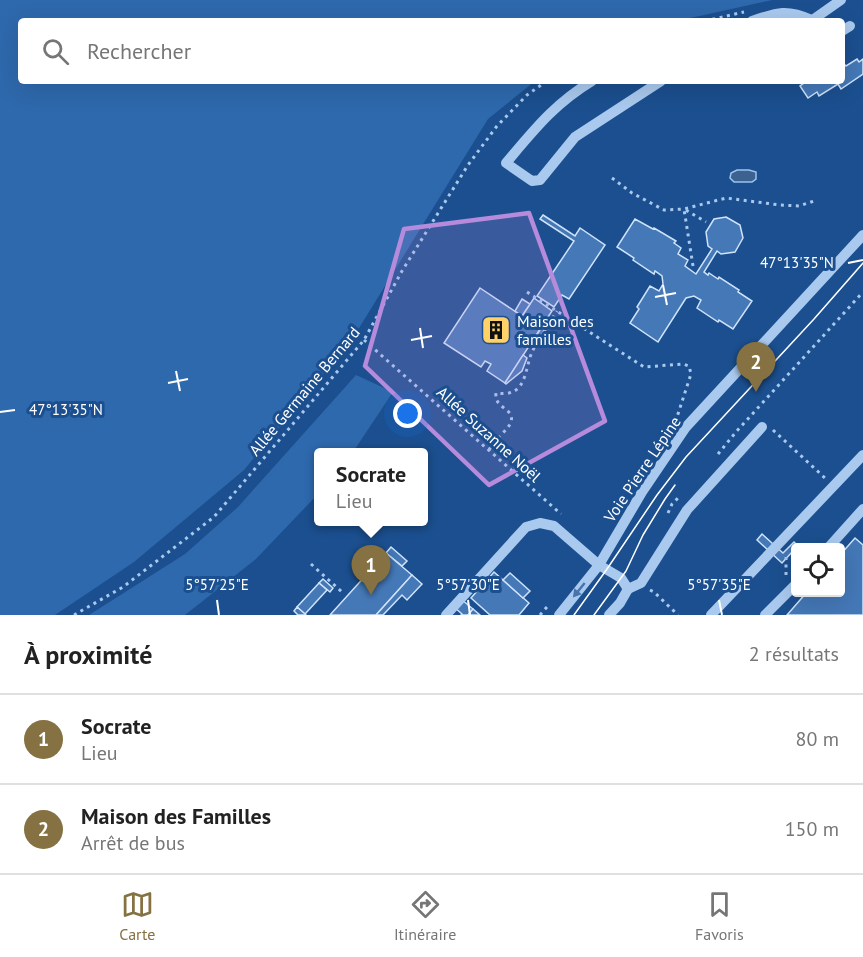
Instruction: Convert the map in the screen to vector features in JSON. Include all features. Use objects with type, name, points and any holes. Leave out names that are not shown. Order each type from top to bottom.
[{"type":"street","points":[[814,18],[841,0]]},
{"type":"street","points":[[763,18],[779,13],[796,13],[807,18]]},
{"type":"street","points":[[587,84],[572,93],[542,120],[506,163],[532,182],[540,180],[576,137],[656,84]]},
{"type":"street","name":"Voie Pierre Lépine","points":[[559,615],[599,565],[642,492],[686,427],[863,235]]},
{"type":"street","points":[[609,615],[620,603],[628,589],[641,583],[687,510],[763,422]]},
{"type":"street","points":[[711,615],[863,457]]},
{"type":"street","points":[[717,615],[863,457]]},
{"type":"street","points":[[834,543],[859,522],[863,509]]},
{"type":"street","points":[[446,615],[525,527],[540,523],[554,526],[599,565],[621,578],[628,589]]},
{"type":"street","points":[[765,615],[791,588]]},
{"type":"path","name":"Allée Germaine Bernard","points":[[74,615],[123,587],[214,517],[364,340],[402,271],[468,165],[498,126],[527,95],[543,84]]},
{"type":"path","points":[[612,178],[664,210],[684,208],[726,198],[780,206],[798,206],[817,200]]},
{"type":"path","points":[[684,208],[706,222]]},
{"type":"path","points":[[684,208],[693,266]]},
{"type":"path","points":[[527,292],[644,368],[683,364],[689,366],[691,374],[675,424],[675,432],[679,438]]},
{"type":"path","points":[[489,450],[510,425],[512,419],[509,411],[497,403],[496,393],[510,393],[519,387],[525,378],[532,353],[558,311]]},
{"type":"path","name":"Allée Suzanne Noël","points":[[364,340],[565,517]]},
{"type":"path","points":[[754,412],[834,486]]},
{"type":"path","points":[[310,564],[342,592]]},
{"type":"path","points":[[647,588],[678,615]]},
{"type":"highlighted area","points":[[529,213],[605,421],[489,485],[365,366],[404,229]]},
{"type":"shaded area","points":[[0,0],[772,0],[691,18],[18,18],[18,84],[531,84],[488,119],[351,341],[244,470],[134,562],[55,615],[0,615]]},
{"type":"shaded area","points":[[737,170],[756,172],[756,179],[752,182],[734,182],[730,178],[731,173]]},
{"type":"shaded area","points":[[356,375],[393,392],[356,448],[314,448],[314,498],[256,559],[185,615],[89,615],[185,554],[238,507]]},
{"type":"building","points":[[857,59],[859,62],[863,59],[863,74],[841,89],[838,84],[845,84],[846,66]]},
{"type":"building","points":[[803,84],[838,84],[819,96],[817,92],[808,98],[800,86]]},
{"type":"building","points":[[543,215],[575,236],[580,228],[605,245],[569,299],[562,295],[554,307],[537,296],[574,241],[540,219]]},
{"type":"building","points":[[726,217],[740,225],[743,238],[735,252],[721,254],[717,251],[704,272],[718,279],[719,277],[752,301],[733,329],[697,308],[701,300],[694,296],[686,298],[658,342],[630,323],[650,286],[659,291],[663,284],[662,276],[655,271],[654,274],[617,247],[635,219],[676,241],[674,243],[681,248],[678,254],[688,260],[685,266],[696,274],[712,249],[708,246],[706,232],[714,219]]},
{"type":"building","name":"Maison des familles","points":[[480,288],[522,316],[534,298],[552,311],[505,383],[487,371],[491,364],[485,361],[481,367],[444,343]]},
{"type":"building","points":[[522,299],[530,304],[522,316],[515,311]]},
{"type":"building","points":[[548,317],[549,321],[542,334],[533,345],[531,344]]},
{"type":"building","points":[[523,355],[527,358],[522,371],[506,384],[505,383]]},
{"type":"building","points":[[762,534],[783,553],[791,545],[791,553],[782,563],[757,540]]},
{"type":"building","points":[[855,538],[863,545],[863,615],[787,615],[803,597],[845,597],[845,549]]},
{"type":"building","points":[[391,547],[407,561],[402,566],[386,553]]},
{"type":"building","points":[[386,553],[412,575],[376,615],[330,615]]},
{"type":"building","points":[[494,572],[529,603],[519,615],[490,615],[471,598]]},
{"type":"building","points":[[510,573],[530,591],[523,598],[503,580]]},
{"type":"building","points":[[412,575],[422,584],[407,600],[402,595],[383,615],[376,615]]},
{"type":"building","points":[[323,579],[333,588],[330,592],[319,583]]},
{"type":"building","points":[[319,583],[327,590],[305,614],[297,607]]},
{"type":"building","points":[[461,599],[473,609],[468,615],[461,615],[454,607]]},
{"type":"building","points":[[297,607],[306,615],[298,615],[294,611]]},
{"type":"building","points":[[473,609],[480,615],[468,615]]},
{"type":"tram line","points":[[574,615],[686,457],[863,263]]},
{"type":"tram line","points":[[594,615],[626,571],[643,535],[675,485]]},
{"type":"place","name":"Maison des familles","points":[[496,330]]},
{"type":"place","name":"Maison des Familles","points":[[756,392]]},
{"type":"place","name":"Socrate","points":[[371,595]]}]
